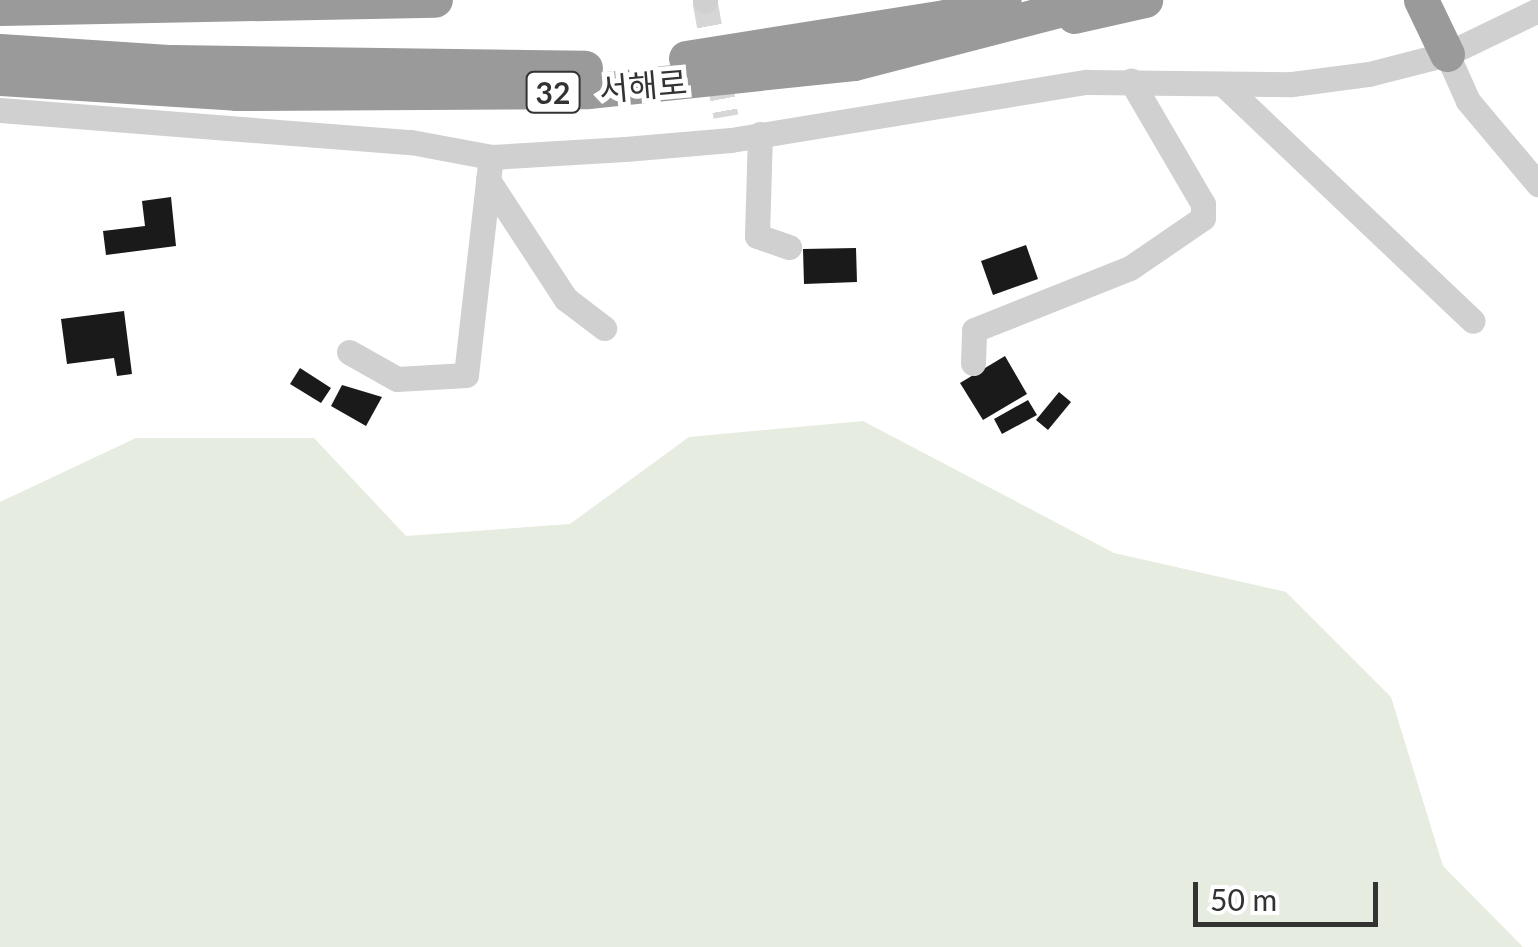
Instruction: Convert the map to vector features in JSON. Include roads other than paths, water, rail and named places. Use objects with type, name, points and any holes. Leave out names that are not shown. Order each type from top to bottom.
[{"type":"highway","points":[[0,8],[434,0]]},
{"type":"highway","name":"서해로","points":[[0,50],[172,62],[607,68],[1098,0]]},
{"type":"highway","points":[[999,15],[1144,0]]},
{"type":"highway","points":[[1421,0],[1446,54]]},
{"type":"highway","name":"서해로","points":[[0,78],[236,93],[588,91],[854,63],[999,15]]},
{"type":"street","points":[[434,0],[443,0]]},
{"type":"street","points":[[0,110],[392,140],[490,168],[728,128],[760,134],[1026,90],[1131,81],[1223,84],[1369,74],[1446,54],[1538,10]]},
{"type":"street","points":[[1446,54],[1468,101],[1538,184]]},
{"type":"street","points":[[973,362],[974,330],[1130,268],[1202,218],[1203,204],[1131,81]]},
{"type":"street","points":[[1223,84],[1472,321]]},
{"type":"street","points":[[760,134],[758,236],[789,247]]},
{"type":"street","points":[[490,168],[566,298],[604,328]]},
{"type":"street","points":[[349,352],[397,379],[466,374],[490,168]]},
{"type":"tunnel","points":[[705,1],[726,116]]}]
